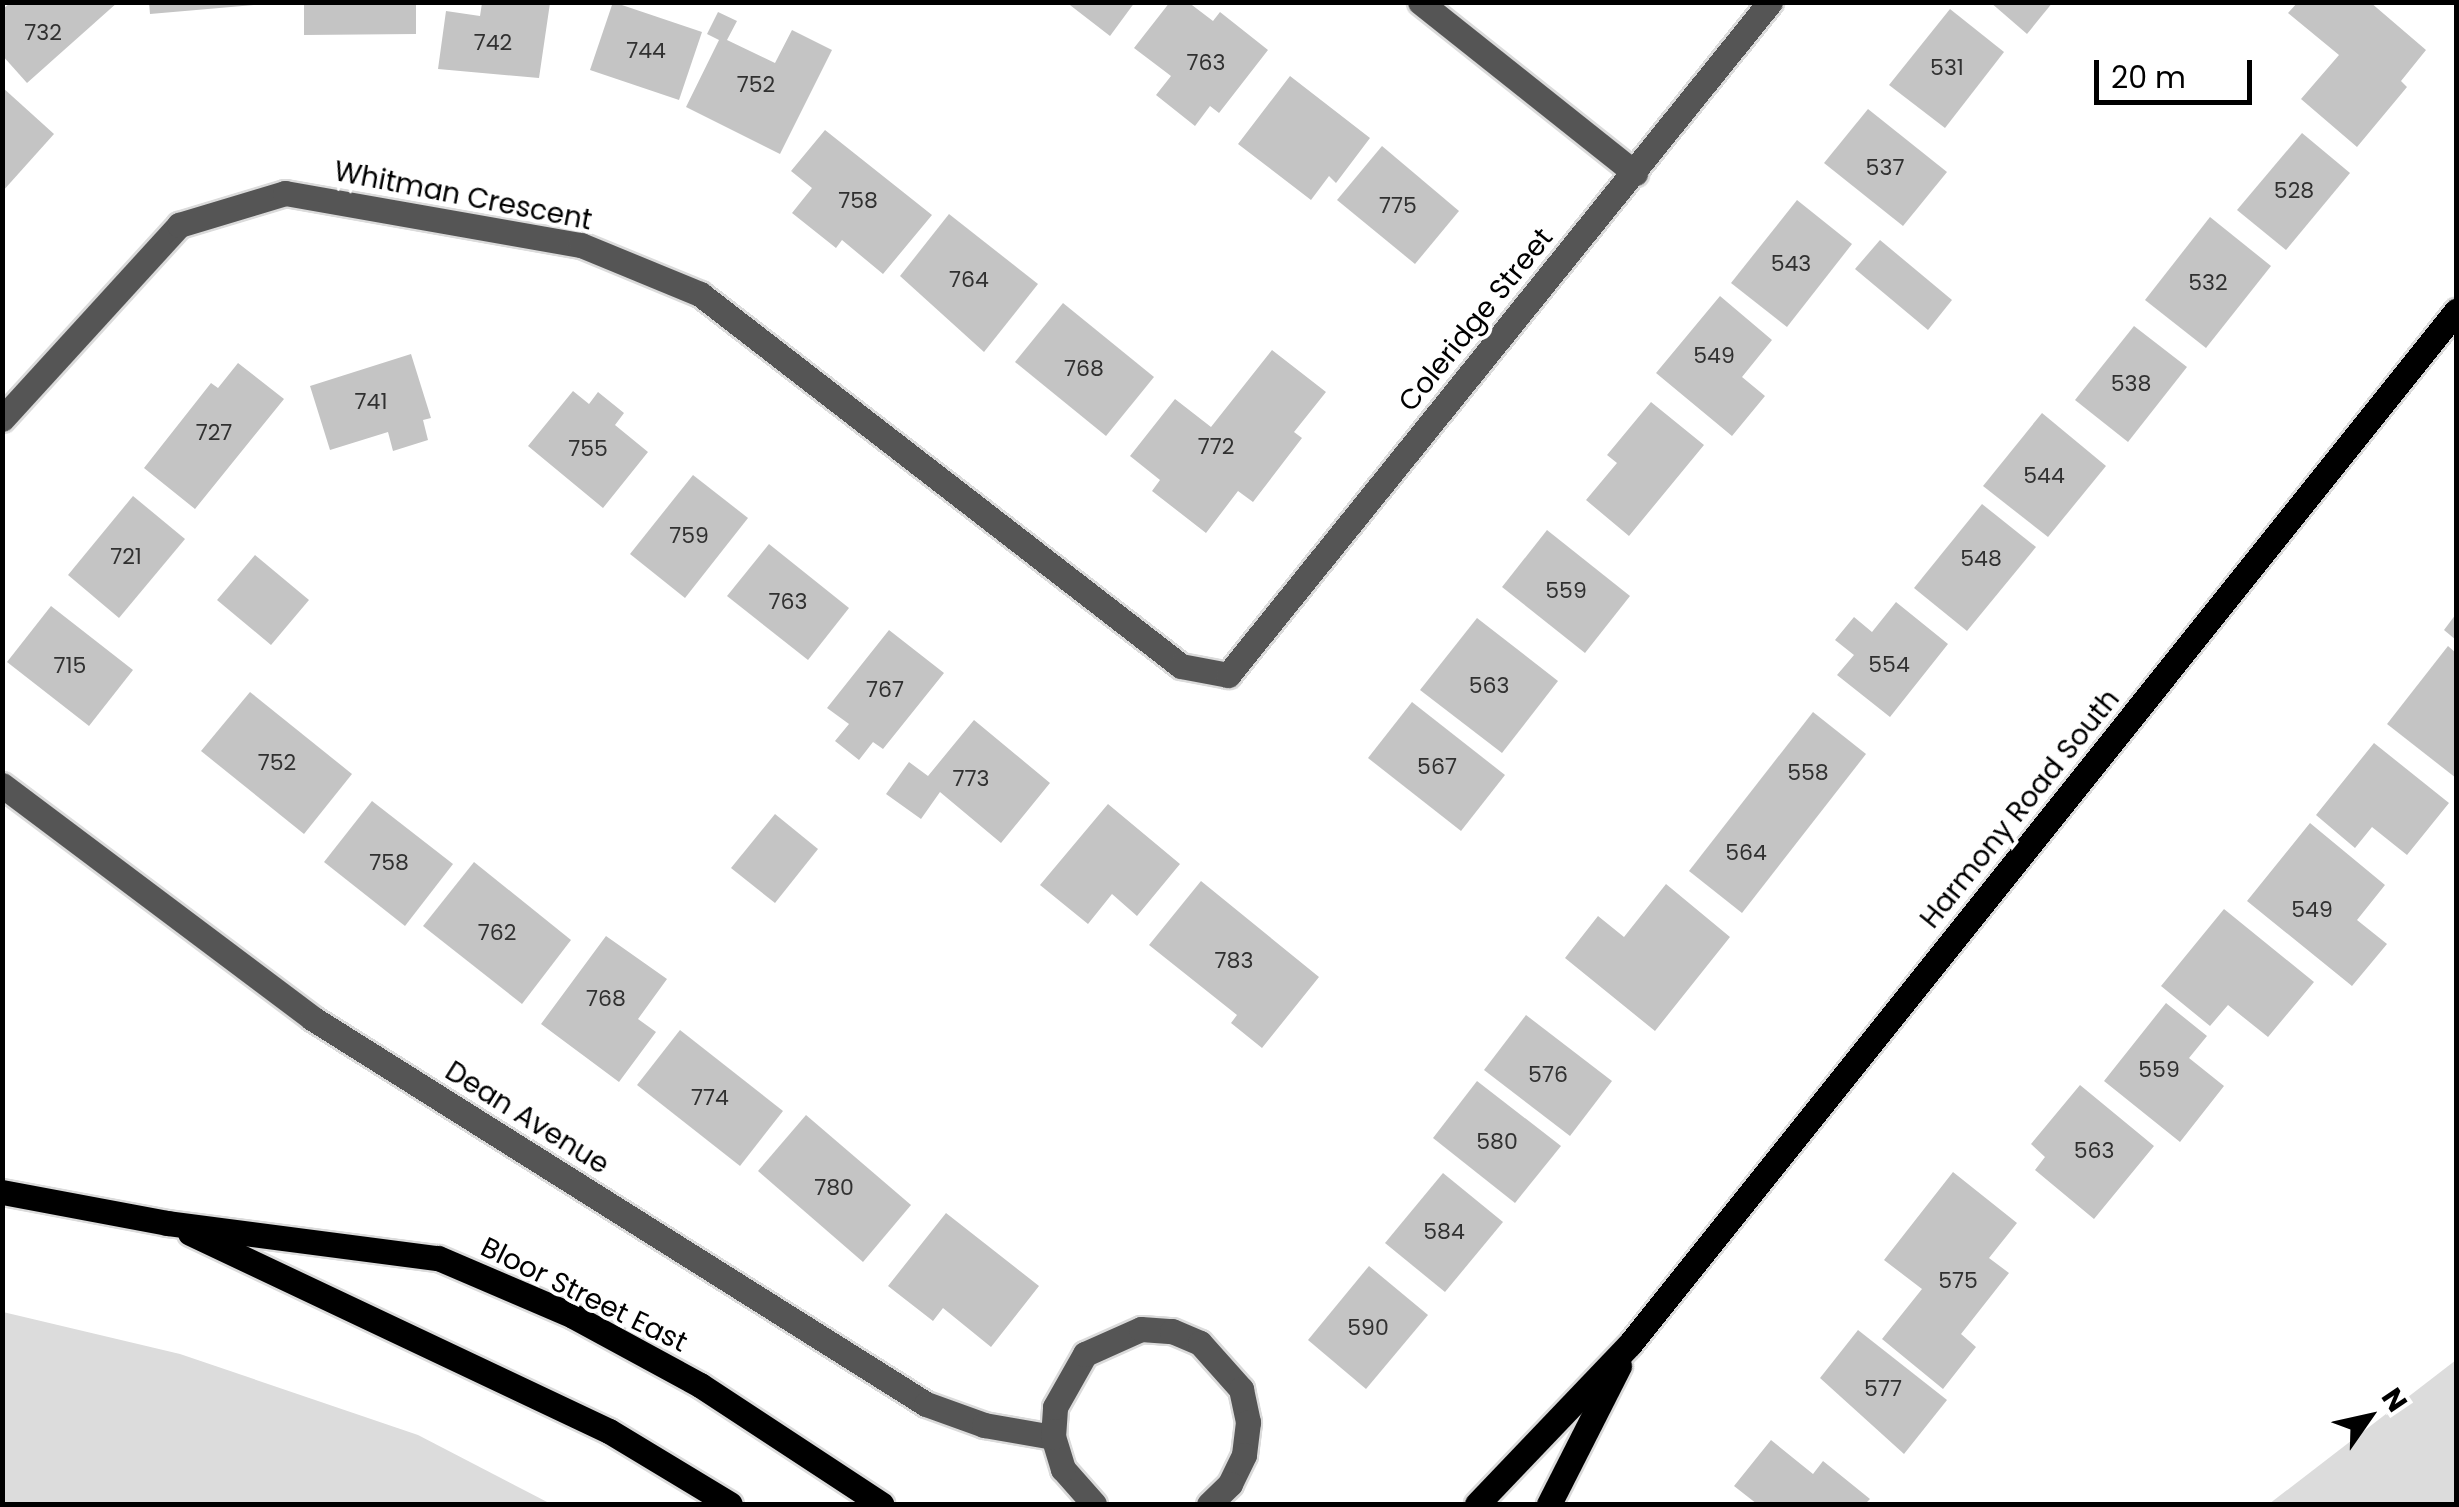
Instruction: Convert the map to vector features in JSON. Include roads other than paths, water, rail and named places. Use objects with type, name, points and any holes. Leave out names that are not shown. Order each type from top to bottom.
[{"type":"main road","name":"Harmony Road South","points":[[1477,1504],[1630,1344],[2456,311]]},
{"type":"main road","name":"Bloor Street East","points":[[2,1192],[167,1222],[438,1258],[573,1316],[700,1385],[881,1504]]},
{"type":"main road","name":"Bloor Street East","points":[[167,1222],[609,1431],[730,1504]]},
{"type":"main road","name":"Harmony Road South","points":[[1549,1504],[1630,1344]]},
{"type":"street","points":[[1420,2],[1635,173]]},
{"type":"street","name":"Coleridge Street","points":[[1228,675],[1770,2]]},
{"type":"street","name":"Whitman Crescent","points":[[2,420],[179,225],[214,214],[285,193],[581,245],[700,294],[1181,666],[1228,675]]},
{"type":"street","name":"Dean Avenue","points":[[2,785],[312,1018],[926,1404],[984,1425],[1053,1437]]},
{"type":"street","points":[[1094,1504],[1063,1469],[1053,1437],[1060,1392],[1085,1354],[1141,1329],[1172,1331],[1200,1343],[1224,1363],[1241,1389],[1248,1422],[1244,1455],[1230,1484],[1209,1504]]}]
